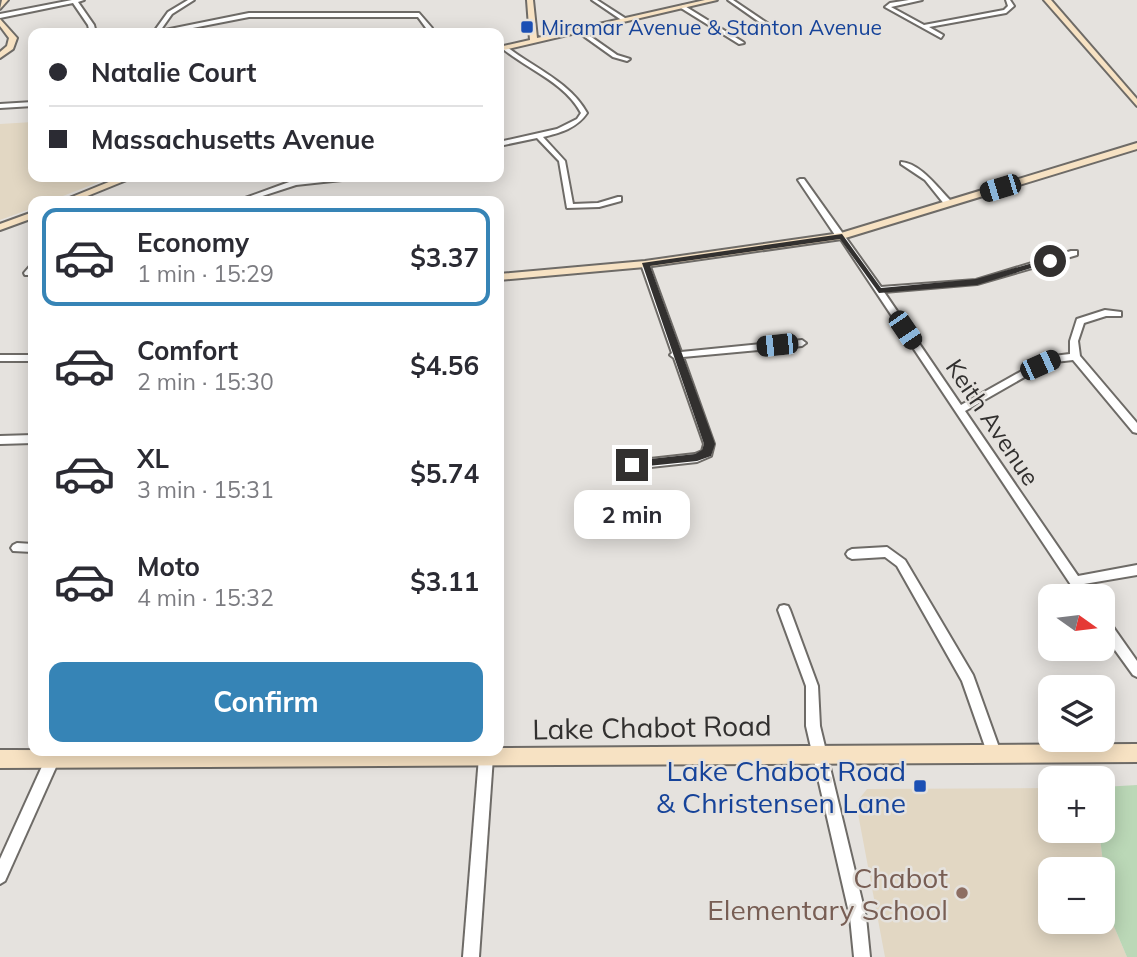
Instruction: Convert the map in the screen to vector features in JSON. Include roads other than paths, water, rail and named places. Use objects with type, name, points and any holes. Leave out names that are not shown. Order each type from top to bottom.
[{"type":"street","points":[[0,7],[5,0]]},
{"type":"street","points":[[0,56],[10,47],[13,38],[0,18],[82,0]]},
{"type":"street","points":[[161,28],[170,13],[192,0]]},
{"type":"street","points":[[530,0],[534,41]]},
{"type":"street","points":[[594,0],[625,20]]},
{"type":"street","points":[[504,48],[714,0]]},
{"type":"street","points":[[730,0],[767,25]]},
{"type":"street","points":[[920,0],[888,7],[941,36]]},
{"type":"street","points":[[926,26],[1006,11],[1011,6],[1009,0]]},
{"type":"street","points":[[1047,0],[1137,104]]},
{"type":"street","points":[[74,1],[92,28]]},
{"type":"street","points":[[683,7],[741,43]]},
{"type":"street","points":[[183,28],[249,15],[419,15],[429,28]]},
{"type":"street","points":[[580,31],[615,56],[627,59]]},
{"type":"street","points":[[504,50],[543,73],[584,110],[582,118],[575,125],[504,143]]},
{"type":"street","points":[[0,106],[28,104]]},
{"type":"street","points":[[537,135],[562,161],[570,206],[599,205],[618,200]]},
{"type":"street","points":[[504,277],[645,264],[841,236],[1137,146]]},
{"type":"street","points":[[903,163],[927,179],[948,203]]},
{"type":"street","name":"Keith Avenue","points":[[802,180],[1076,582]]},
{"type":"street","points":[[80,196],[116,182]]},
{"type":"street","points":[[256,196],[300,182]]},
{"type":"street","points":[[0,228],[28,217]]},
{"type":"street","points":[[879,290],[977,282],[1074,253]]},
{"type":"street","points":[[632,465],[697,457],[707,453],[709,444],[675,355],[645,264]]},
{"type":"street","points":[[1118,314],[1105,313],[1080,321],[1074,341],[1075,357],[1137,430]]},
{"type":"street","points":[[675,355],[802,343]]},
{"type":"street","points":[[959,410],[1053,359],[1075,357]]},
{"type":"street","points":[[0,358],[28,358]]},
{"type":"street","points":[[0,440],[28,439]]},
{"type":"street","points":[[17,548],[28,548]]},
{"type":"street","points":[[852,554],[887,552],[901,563],[968,679],[994,753]]},
{"type":"street","points":[[1076,582],[1137,570]]},
{"type":"street","points":[[784,610],[812,686],[813,726],[858,917],[862,957]]},
{"type":"street","points":[[1115,640],[1137,671]]},
{"type":"street","name":"Lake Chabot Road","points":[[270,756],[1137,752]]},
{"type":"street","name":"Lake Chabot Road","points":[[0,759],[41,756]]},
{"type":"street","points":[[0,876],[55,756]]},
{"type":"street","points":[[471,957],[486,757]]},
{"type":"place","name":"Miramar Avenue & Stanton Avenue","points":[[527,27]]},
{"type":"place","name":"Lake Chabot Road & Christensen Lane","points":[[920,786]]},
{"type":"place","name":"Chabot Elementary School","points":[[962,893]]}]
